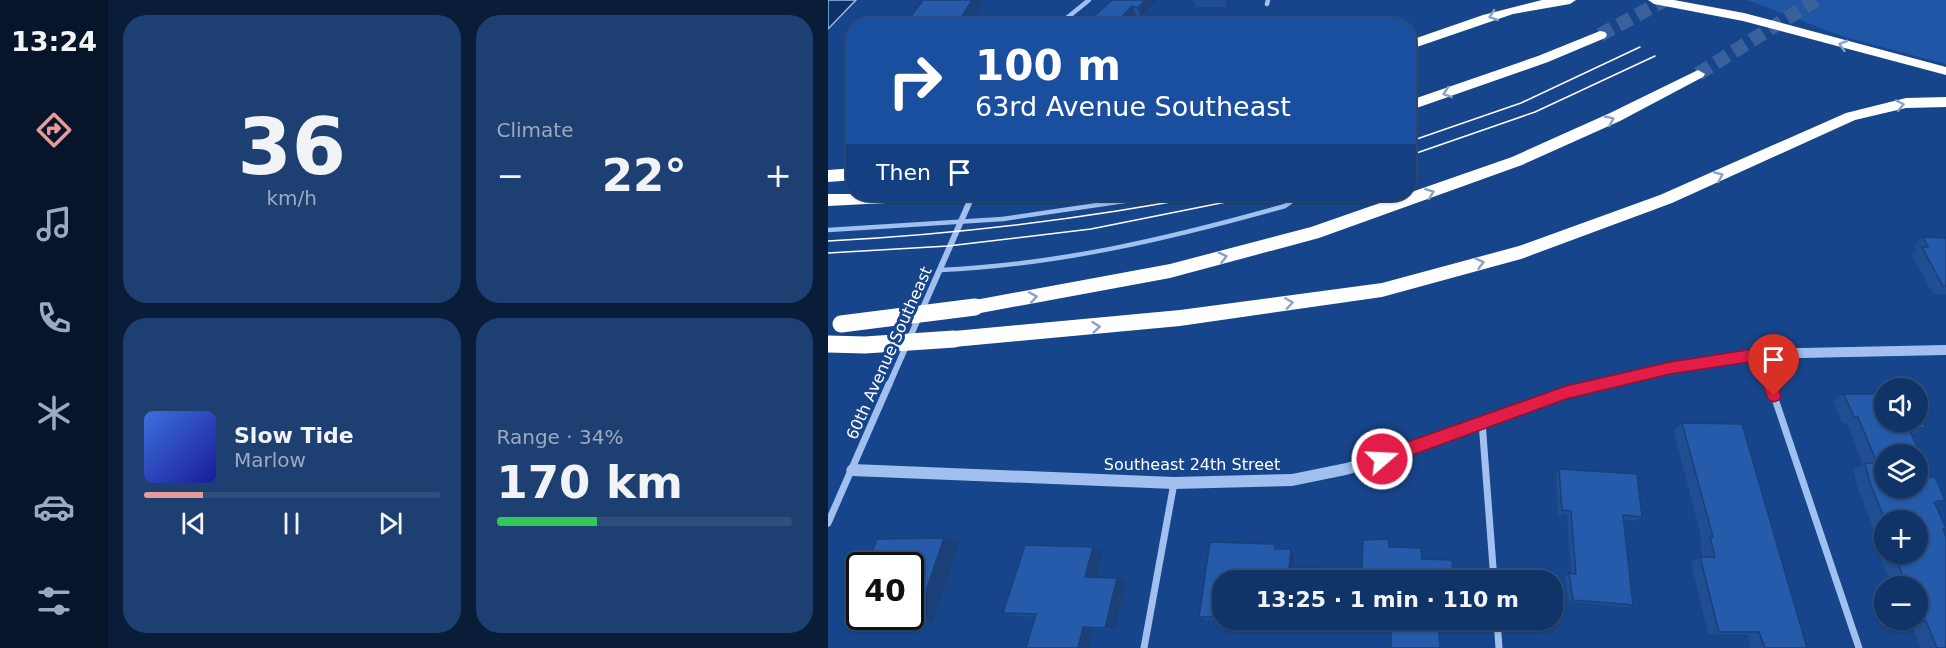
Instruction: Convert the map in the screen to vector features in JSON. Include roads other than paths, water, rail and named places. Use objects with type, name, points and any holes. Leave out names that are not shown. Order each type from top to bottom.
[{"type":"highway","points":[[1416,43],[1506,12],[1570,0]]},
{"type":"highway","points":[[1654,0],[1744,17],[1920,66],[1946,71]]},
{"type":"highway","points":[[1416,103],[1543,59],[1600,35]]},
{"type":"highway","points":[[1416,197],[1517,161],[1615,117],[1698,74]]},
{"type":"highway","points":[[828,344],[865,345],[954,339],[1180,318],[1382,290],[1521,252],[1666,199],[1851,116],[1906,103],[1946,102]]},
{"type":"highway","points":[[828,176],[846,175]]},
{"type":"highway","points":[[828,200],[846,200]]},
{"type":"highway","points":[[828,324],[975,307],[1170,271],[1313,233],[1404,201]]},
{"type":"street","points":[[1067,18],[1089,0]]},
{"type":"street","name":"60th Avenue Southeast","points":[[828,523],[970,201]]},
{"type":"street","name":"Southeast 24th Street","points":[[852,470],[1174,483],[1292,480],[1325,474],[1399,453],[1566,392],[1670,368],[1760,354],[1946,350]]},
{"type":"street","points":[[1760,354],[1859,648]]},
{"type":"street","points":[[1482,422],[1493,570]]},
{"type":"street","points":[[1144,648],[1174,483]]},
{"type":"street","points":[[1498,630],[1499,648]]},
{"type":"lane","points":[[828,230],[1003,219],[1125,201]]},
{"type":"lane","points":[[940,270],[980,269],[1032,263],[1163,239],[1285,206],[1292,201]]},
{"type":"tunnel","points":[[1600,35],[1665,0]]},
{"type":"tunnel","points":[[1698,74],[1816,0]]},
{"type":"tram line","points":[[1416,139],[1521,103],[1640,47]]},
{"type":"tram line","points":[[1416,153],[1535,112],[1655,56]]},
{"type":"tram line","points":[[828,241],[1022,224],[1176,201]]},
{"type":"tram line","points":[[828,253],[948,246],[1091,229],[1231,201]]}]
